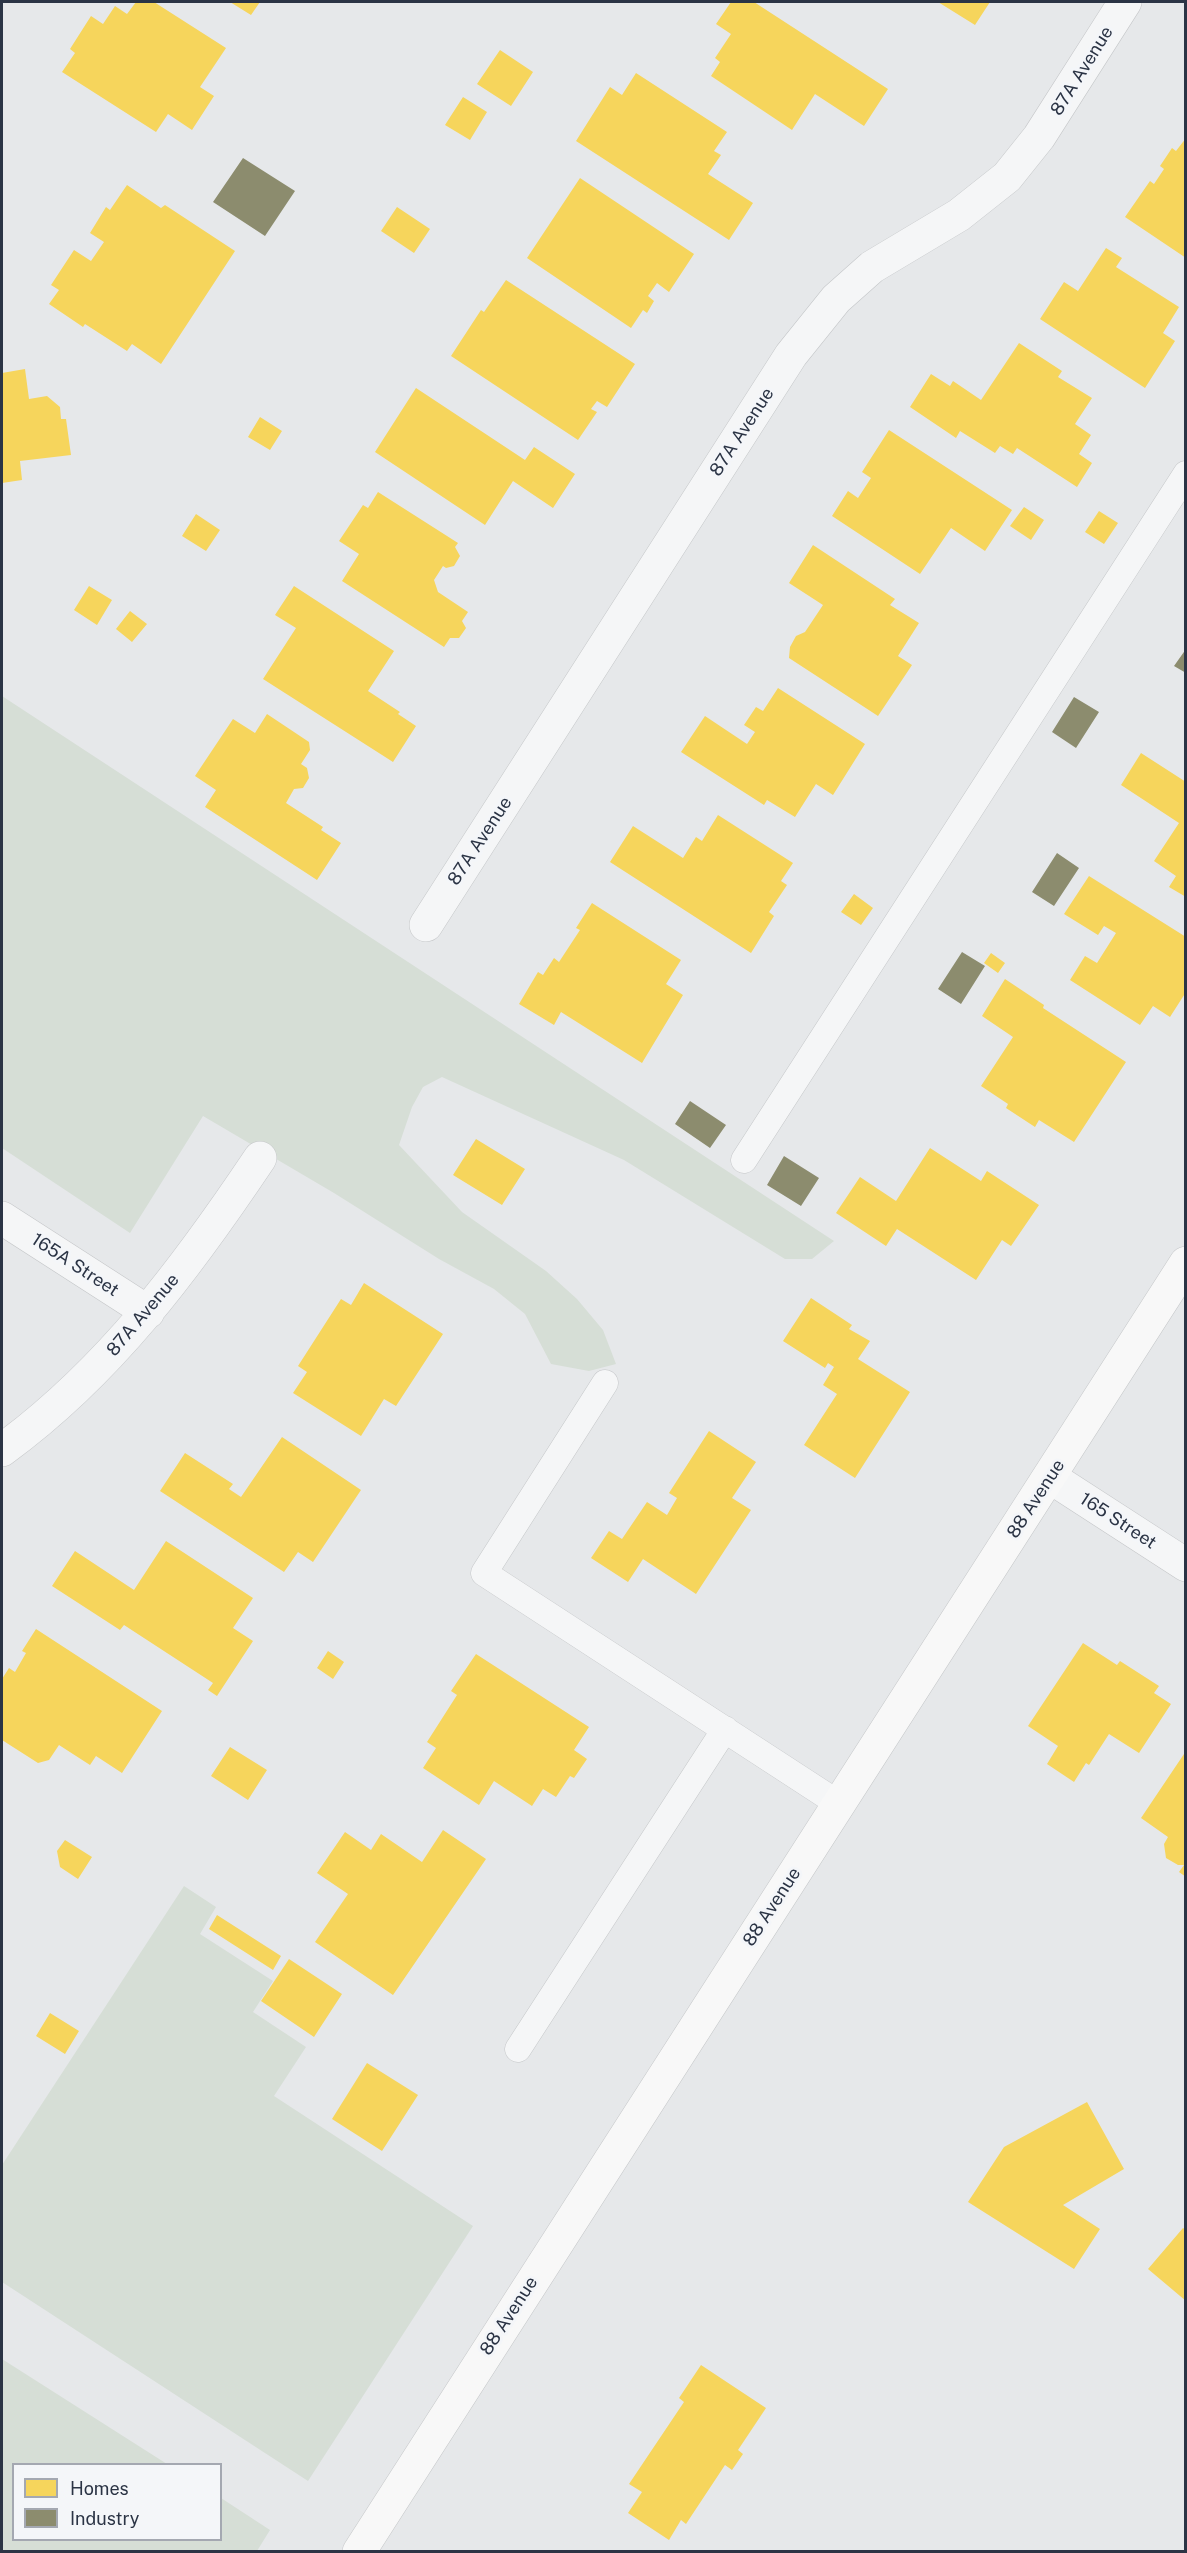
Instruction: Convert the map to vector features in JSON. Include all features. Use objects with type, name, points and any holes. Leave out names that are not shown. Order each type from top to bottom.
[{"type":"main road","name":"88 Avenue","points":[[359,2552],[1185,1263]]},
{"type":"street","name":"87A Avenue","points":[[426,925],[791,355],[836,299],[872,267],[959,215],[984,197],[1012,171],[1039,138],[1125,2]]},
{"type":"street","name":"87A Avenue","points":[[2,1450],[44,1417],[95,1371],[148,1312],[221,1216],[260,1158]]},
{"type":"street","name":"165A Street","points":[[2,1218],[148,1312]]},
{"type":"street","name":"165 Street","points":[[1050,1477],[1185,1565]]},
{"type":"lane","points":[[744,1160],[1185,474]]},
{"type":"lane","points":[[605,1383],[484,1573],[839,1804]]},
{"type":"lane","points":[[518,2049],[725,1729]]},
{"type":"shaded area","points":[[2,696],[834,1241],[812,1259],[785,1259],[624,1160],[442,1077],[423,1087],[412,1107],[399,1145],[462,1212],[546,1271],[577,1299],[603,1330],[616,1364],[589,1371],[551,1364],[525,1314],[494,1289],[439,1259],[334,1193],[203,1116],[130,1233],[2,1148]]},
{"type":"shaded area","points":[[184,1886],[216,1907],[200,1934],[273,1981],[253,2012],[306,2047],[274,2096],[473,2226],[308,2481],[2,2282],[2,2165]]},
{"type":"shaded area","points":[[2,2359],[165,2463],[12,2463],[12,2541],[222,2541],[222,2499],[270,2530],[257,2551],[2,2551]]},
{"type":"building: Homes","points":[[136,2],[154,2],[226,48],[200,87],[214,96],[192,130],[168,114],[156,132],[62,72],[75,53],[70,49],[91,16],[103,24],[115,6],[127,14]]},
{"type":"building: Homes","points":[[230,2],[260,2],[251,15]]},
{"type":"building: Homes","points":[[731,2],[754,2],[888,89],[864,126],[815,94],[792,130],[711,76],[720,62],[715,58],[731,34],[716,24]]},
{"type":"building: Homes","points":[[938,2],[990,2],[975,25]]},
{"type":"building: Homes","points":[[500,50],[533,72],[511,106],[477,84]]},
{"type":"building: Homes","points":[[636,73],[727,132],[714,151],[721,155],[708,174],[753,203],[729,240],[576,141],[610,87],[622,95]]},
{"type":"building: Homes","points":[[463,97],[487,112],[470,140],[445,125]]},
{"type":"building: Homes","points":[[1186,138],[1186,258],[1125,217],[1150,181],[1154,184],[1164,169],[1160,166],[1172,148],[1176,151]]},
{"type":"building: Homes","points":[[580,178],[694,254],[669,292],[657,283],[648,296],[654,301],[647,313],[643,310],[631,328],[527,258]]},
{"type":"building: Homes","points":[[127,185],[161,208],[165,205],[235,251],[161,364],[132,344],[127,351],[85,324],[83,327],[49,304],[59,290],[51,285],[74,250],[91,261],[104,242],[90,233],[106,207],[110,210]]},
{"type":"building: Homes","points":[[397,207],[430,229],[414,253],[381,231]]},
{"type":"building: Homes","points":[[1106,248],[1122,258],[1116,267],[1179,307],[1163,333],[1175,341],[1145,388],[1040,319],[1064,282],[1078,291]]},
{"type":"building: Homes","points":[[506,280],[635,364],[607,407],[597,401],[591,409],[597,412],[578,440],[451,356],[481,310],[484,312]]},
{"type":"building: Homes","points":[[1019,343],[1062,371],[1058,377],[1092,398],[1075,424],[1091,435],[1079,454],[1092,463],[1077,487],[1017,448],[1013,454],[1000,446],[995,453],[960,431],[956,438],[910,407],[931,374],[950,386],[953,381],[981,400]]},
{"type":"building: Homes","points":[[25,369],[29,399],[47,396],[60,407],[61,419],[66,419],[71,455],[20,461],[22,480],[2,483],[2,373]]},
{"type":"building: Homes","points":[[416,388],[525,460],[534,447],[575,474],[553,508],[513,481],[485,525],[375,452]]},
{"type":"building: Homes","points":[[260,417],[282,431],[270,450],[248,437]]},
{"type":"building: Homes","points":[[889,430],[1012,510],[985,551],[951,528],[920,574],[832,516],[848,491],[858,498],[871,478],[862,472]]},
{"type":"building: Homes","points":[[378,492],[458,543],[455,547],[460,556],[454,566],[446,568],[443,566],[434,580],[438,592],[468,612],[462,621],[466,628],[459,638],[450,638],[444,647],[342,581],[359,554],[339,541],[363,505],[368,508]]},
{"type":"building: Homes","points":[[1024,507],[1044,520],[1031,540],[1010,526]]},
{"type":"building: Homes","points":[[1099,511],[1118,523],[1104,544],[1085,532]]},
{"type":"building: Homes","points":[[196,514],[220,530],[206,551],[182,536]]},
{"type":"building: Homes","points":[[813,545],[895,599],[890,605],[919,623],[898,656],[912,665],[878,716],[789,658],[790,647],[796,636],[805,632],[823,605],[789,583]]},
{"type":"building: Homes","points":[[89,586],[112,600],[97,625],[74,610]]},
{"type":"building: Homes","points":[[294,586],[394,651],[368,691],[400,712],[398,714],[416,726],[393,762],[263,679],[296,628],[275,615]]},
{"type":"building: Homes","points":[[130,611],[147,624],[132,642],[116,629]]},
{"type":"building: Homes","points":[[778,688],[865,744],[833,795],[816,784],[795,817],[767,800],[764,805],[681,752],[705,716],[747,744],[755,732],[744,725],[756,707],[763,711]]},
{"type":"building: Homes","points":[[267,714],[309,742],[310,750],[301,764],[307,768],[309,778],[303,788],[294,789],[286,803],[323,827],[321,830],[341,843],[317,880],[205,807],[216,790],[195,776],[233,719],[255,733]]},
{"type":"building: Homes","points":[[1141,753],[1186,782],[1186,897],[1169,887],[1176,876],[1154,861],[1179,823],[1121,785]]},
{"type":"building: Homes","points":[[718,815],[793,863],[781,881],[787,885],[769,912],[774,916],[751,953],[610,862],[633,826],[683,858],[696,837],[702,841]]},
{"type":"building: Homes","points":[[1089,876],[1186,937],[1186,992],[1170,1017],[1153,1006],[1140,1025],[1070,980],[1085,956],[1097,963],[1116,933],[1104,926],[1098,935],[1064,914]]},
{"type":"building: Homes","points":[[854,894],[873,908],[861,925],[841,912]]},
{"type":"building: Homes","points":[[592,903],[681,960],[666,984],[683,995],[642,1063],[561,1012],[554,1025],[519,1004],[538,972],[543,975],[554,958],[559,962],[580,930],[576,928]]},
{"type":"building: Homes","points":[[991,953],[1005,963],[998,973],[984,963]]},
{"type":"building: Homes","points":[[1005,979],[1044,1005],[1043,1008],[1126,1062],[1074,1142],[1039,1120],[1035,1127],[1006,1108],[1008,1104],[981,1086],[1013,1037],[982,1016]]},
{"type":"building: Homes","points":[[476,1139],[525,1169],[502,1205],[453,1175]]},
{"type":"building: Homes","points":[[930,1148],[981,1181],[987,1171],[1039,1205],[1011,1246],[1002,1240],[976,1280],[897,1229],[886,1246],[836,1213],[860,1177],[896,1201]]},
{"type":"building: Homes","points":[[364,1283],[443,1334],[396,1406],[384,1399],[361,1436],[293,1393],[307,1372],[298,1366],[341,1299],[351,1305]]},
{"type":"building: Homes","points":[[811,1298],[852,1325],[849,1329],[870,1341],[858,1359],[910,1392],[855,1478],[804,1445],[837,1394],[823,1385],[834,1367],[828,1363],[825,1368],[783,1341]]},
{"type":"building: Homes","points":[[709,1431],[756,1462],[732,1498],[751,1510],[696,1594],[643,1559],[628,1582],[591,1558],[609,1531],[622,1539],[647,1502],[667,1515],[677,1498],[669,1493]]},
{"type":"building: Homes","points":[[282,1437],[361,1490],[313,1562],[298,1552],[284,1572],[160,1491],[185,1453],[233,1484],[229,1489],[241,1497]]},
{"type":"building: Homes","points":[[166,1541],[253,1598],[233,1628],[253,1641],[217,1696],[208,1690],[213,1683],[124,1625],[120,1630],[52,1586],[75,1551],[134,1590]]},
{"type":"building: Homes","points":[[36,1629],[162,1711],[122,1773],[96,1756],[90,1765],[59,1745],[49,1760],[38,1763],[2,1740],[2,1679],[9,1668],[15,1672],[26,1653],[22,1651]]},
{"type":"building: Homes","points":[[1083,1643],[1117,1665],[1120,1661],[1159,1686],[1154,1693],[1171,1704],[1139,1753],[1109,1734],[1089,1765],[1086,1763],[1074,1782],[1047,1764],[1058,1746],[1028,1726]]},
{"type":"building: Homes","points":[[328,1651],[344,1662],[333,1679],[317,1668]]},
{"type":"building: Homes","points":[[476,1654],[589,1727],[574,1750],[587,1759],[574,1778],[570,1776],[556,1797],[543,1789],[532,1806],[494,1781],[479,1805],[423,1768],[436,1748],[427,1742],[457,1695],[451,1691]]},
{"type":"building: Homes","points":[[230,1747],[267,1770],[248,1800],[211,1776]]},
{"type":"building: Homes","points":[[1186,1751],[1186,1877],[1179,1872],[1184,1865],[1178,1865],[1166,1858],[1164,1844],[1168,1837],[1141,1818]]},
{"type":"building: Homes","points":[[443,1830],[486,1859],[393,1995],[315,1942],[348,1894],[317,1873],[345,1832],[371,1850],[381,1834],[422,1862]]},
{"type":"building: Homes","points":[[65,1840],[92,1857],[78,1879],[60,1867],[57,1851]]},
{"type":"building: Homes","points":[[217,1915],[281,1956],[273,1970],[209,1929]]},
{"type":"building: Homes","points":[[289,1959],[342,1994],[314,2037],[261,2001]]},
{"type":"building: Homes","points":[[50,2013],[79,2031],[65,2054],[36,2036]]},
{"type":"building: Homes","points":[[367,2063],[418,2095],[382,2151],[332,2119]]},
{"type":"building: Homes","points":[[1087,2102],[1124,2169],[1063,2205],[1100,2229],[1074,2269],[968,2202],[1004,2147]]},
{"type":"building: Homes","points":[[1183,2228],[1186,2230],[1186,2301],[1148,2269]]},
{"type":"building: Homes","points":[[701,2365],[766,2408],[738,2450],[743,2454],[732,2470],[725,2465],[686,2524],[681,2520],[669,2540],[628,2513],[642,2492],[629,2484],[684,2402],[679,2398]]},
{"type":"building: Industry","points":[[243,158],[295,191],[265,236],[213,202]]},
{"type":"building: Industry","points":[[1186,649],[1186,673],[1174,666]]},
{"type":"building: Industry","points":[[1074,697],[1099,712],[1076,748],[1052,732]]},
{"type":"building: Industry","points":[[1057,853],[1079,868],[1054,906],[1032,892]]},
{"type":"building: Industry","points":[[962,952],[985,966],[961,1004],[938,989]]},
{"type":"building: Industry","points":[[690,1101],[726,1125],[710,1148],[675,1124]]},
{"type":"building: Industry","points":[[784,1156],[819,1178],[801,1206],[767,1185]]}]
